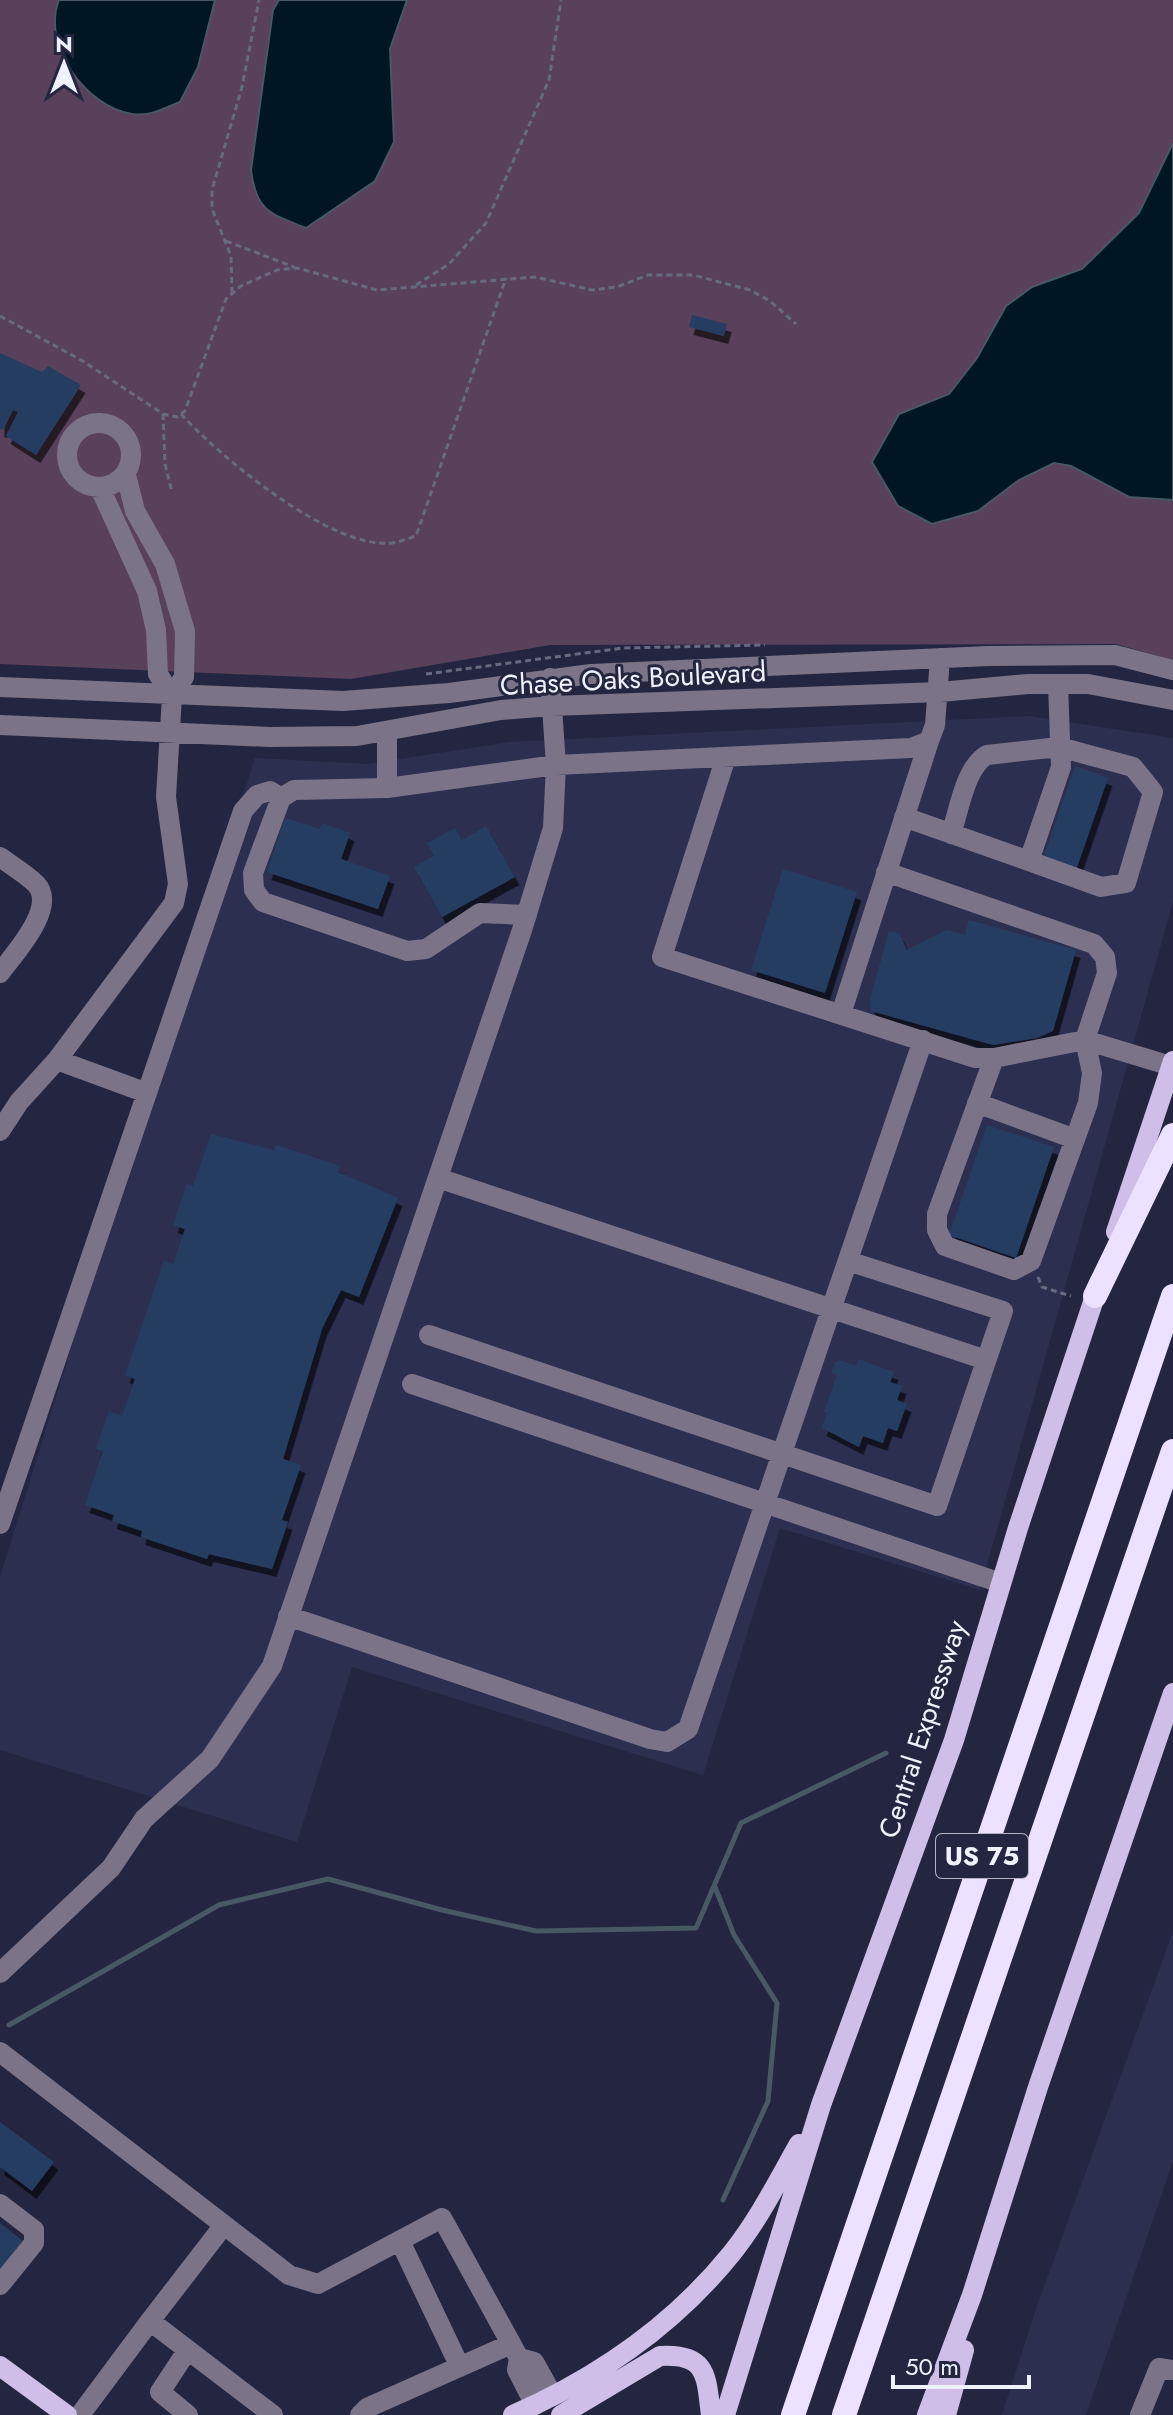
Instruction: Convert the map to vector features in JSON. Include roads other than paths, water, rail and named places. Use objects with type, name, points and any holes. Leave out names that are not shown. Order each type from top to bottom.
[{"type":"highway","points":[[1083,1296],[1173,1135]]},
{"type":"highway","name":"US 75","points":[[793,2415],[1173,1296]]},
{"type":"highway","name":"US 75","points":[[844,2415],[1173,1451]]},
{"type":"main road","name":"Central Expressway","points":[[725,2415],[821,2105],[954,1740],[1083,1296],[1172,1064]]},
{"type":"main road","points":[[946,2415],[999,2214],[1038,2087],[1173,1693]]},
{"type":"main road","points":[[549,2405],[652,2333],[706,2282],[752,2225],[821,2105]]},
{"type":"main road","points":[[927,2415],[999,2214]]},
{"type":"main road","points":[[513,2415],[549,2405],[660,2356],[673,2355],[691,2361],[703,2370],[709,2382],[711,2415]]},
{"type":"main road","points":[[0,2366],[67,2415]]},
{"type":"street","points":[[87,425],[112,425],[124,434],[131,447],[132,461],[126,475],[115,484],[100,488],[78,480],[67,460],[71,438],[87,425]]},
{"type":"street","points":[[0,1131],[19,1102],[57,1060],[174,903],[178,884],[166,797],[172,696],[184,677],[185,631],[165,564],[135,511],[126,475]]},
{"type":"street","points":[[100,488],[147,591],[156,630],[158,674],[172,696]]},
{"type":"street","name":"Chase Oaks Boulevard","points":[[0,687],[357,701],[449,693],[550,678],[940,658],[1115,655],[1173,670]]},
{"type":"street","points":[[841,1014],[929,741],[940,692],[940,658]]},
{"type":"street","points":[[0,1973],[111,1868],[144,1819],[210,1759],[272,1666],[527,915],[553,828],[556,765],[550,678]]},
{"type":"street","points":[[1029,861],[1061,767],[1058,684]]},
{"type":"street","name":"Chase Oaks Boulevard","points":[[0,725],[270,737],[387,733],[501,710],[552,706],[940,692],[1058,684],[1088,684],[1173,700]]},
{"type":"street","points":[[387,733],[387,788]]},
{"type":"street","points":[[527,915],[480,913],[426,949],[407,951],[263,902],[254,890],[253,873],[281,798],[294,790],[387,788],[556,765],[911,748],[929,741]]},
{"type":"street","points":[[904,817],[951,834],[1029,861],[1101,887],[1126,883],[1153,792],[1133,767],[1059,747],[1005,752],[979,760],[951,834]]},
{"type":"street","points":[[726,757],[662,957],[975,1058],[994,1058],[1085,1040],[1172,1064]]},
{"type":"street","points":[[0,1524],[243,811],[257,795],[270,791],[281,798]]},
{"type":"street","points":[[0,857],[39,886],[43,902],[36,924],[0,973]]},
{"type":"street","points":[[886,872],[1094,944],[1105,957],[1107,973],[1085,1040],[1092,1073],[1088,1103],[1031,1261],[1014,1270],[945,1246],[937,1230],[937,1214],[994,1058]]},
{"type":"street","points":[[288,1616],[667,1742],[688,1729],[923,1040]]},
{"type":"street","points":[[57,1060],[147,1093]]},
{"type":"street","points":[[977,1103],[1075,1139]]},
{"type":"street","points":[[438,1178],[986,1360]]},
{"type":"street","points":[[429,1335],[937,1506],[1003,1311],[848,1261]]},
{"type":"street","points":[[412,1384],[1001,1583]]},
{"type":"street","points":[[0,2052],[289,2275],[318,2284],[442,2218],[515,2351],[534,2362],[549,2405]]},
{"type":"street","points":[[0,2204],[34,2230],[34,2243],[0,2285]]},
{"type":"street","points":[[77,2415],[224,2225]]},
{"type":"street","points":[[400,2241],[460,2367]]},
{"type":"street","points":[[150,2321],[273,2415]]},
{"type":"street","points":[[187,2351],[160,2392],[188,2415]]},
{"type":"street","points":[[360,2415],[367,2408],[460,2367],[515,2351]]},
{"type":"street","points":[[1140,2415],[1153,2376],[1159,2368],[1173,2370]]},
{"type":"waterway","points":[[9,2025],[219,1905],[328,1879],[442,1910],[536,1931],[696,1928],[741,1823],[886,1753]]},
{"type":"waterway","points":[[715,1887],[734,1935],[777,2003],[768,2101],[723,2200]]}]
